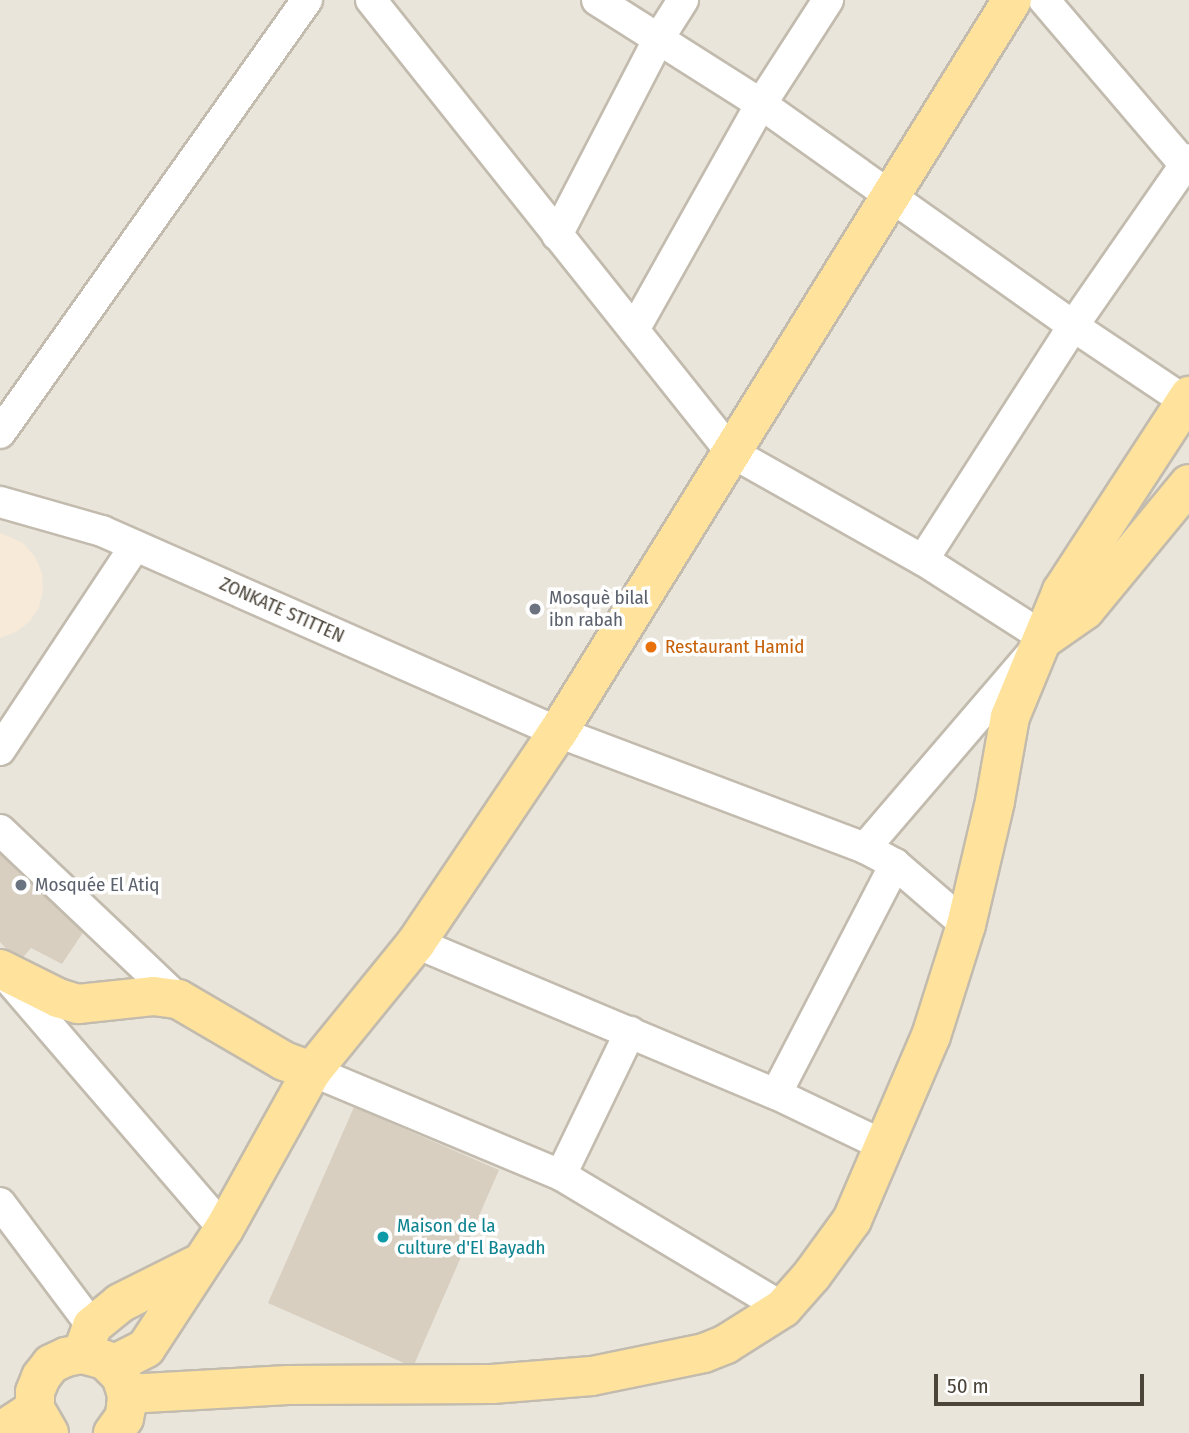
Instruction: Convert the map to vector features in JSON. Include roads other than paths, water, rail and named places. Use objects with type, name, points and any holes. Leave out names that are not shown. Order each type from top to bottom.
[{"type":"main road","points":[[103,1360],[146,1348],[224,1229],[313,1071],[415,943],[558,732],[1012,0]]},
{"type":"main road","points":[[0,1432],[30,1408],[41,1377],[51,1364],[66,1356],[288,1385],[492,1384],[592,1376],[704,1353],[726,1344],[782,1308],[812,1275],[852,1220],[931,1037],[966,925],[995,801],[1010,717],[1045,638],[1062,591],[1187,398]]},
{"type":"main road","points":[[1045,638],[1085,610],[1189,484]]},
{"type":"main road","points":[[0,969],[58,998],[78,1004],[153,996],[178,999],[285,1061],[313,1071]]},
{"type":"main road","points":[[113,1433],[124,1418],[103,1360],[120,1303],[202,1262]]},
{"type":"street","points":[[0,433],[307,0]]},
{"type":"street","points":[[371,0],[731,452],[923,560],[1045,638],[865,848]]},
{"type":"street","points":[[597,0],[761,104],[1073,326],[1187,398]]},
{"type":"street","points":[[557,235],[659,38],[683,0]]},
{"type":"street","points":[[634,330],[761,104],[828,0]]},
{"type":"street","points":[[923,560],[1073,326],[1187,165],[1044,0]]},
{"type":"street","name":"ZONKATE STITTEN","points":[[0,502],[102,531],[558,732],[865,848],[895,864],[966,925]]},
{"type":"street","points":[[0,750],[135,546]]},
{"type":"street","points":[[0,830],[178,999]]},
{"type":"street","points":[[776,1094],[895,864]]},
{"type":"street","points":[[415,943],[776,1094],[885,1146]]},
{"type":"street","points":[[0,969],[224,1229]]},
{"type":"street","points":[[561,1175],[629,1032]]},
{"type":"street","points":[[313,1071],[561,1175],[782,1308]]},
{"type":"street","points":[[0,1203],[103,1360]]},
{"type":"place","name":"Mosquè bilal ibn rabah","points":[[535,609]]},
{"type":"place","name":"Restaurant Hamid","points":[[651,647]]},
{"type":"place","name":"Mosquée El Atiq","points":[[21,885]]},
{"type":"place","name":"Maison de la culture d'El Bayadh","points":[[383,1237]]}]
